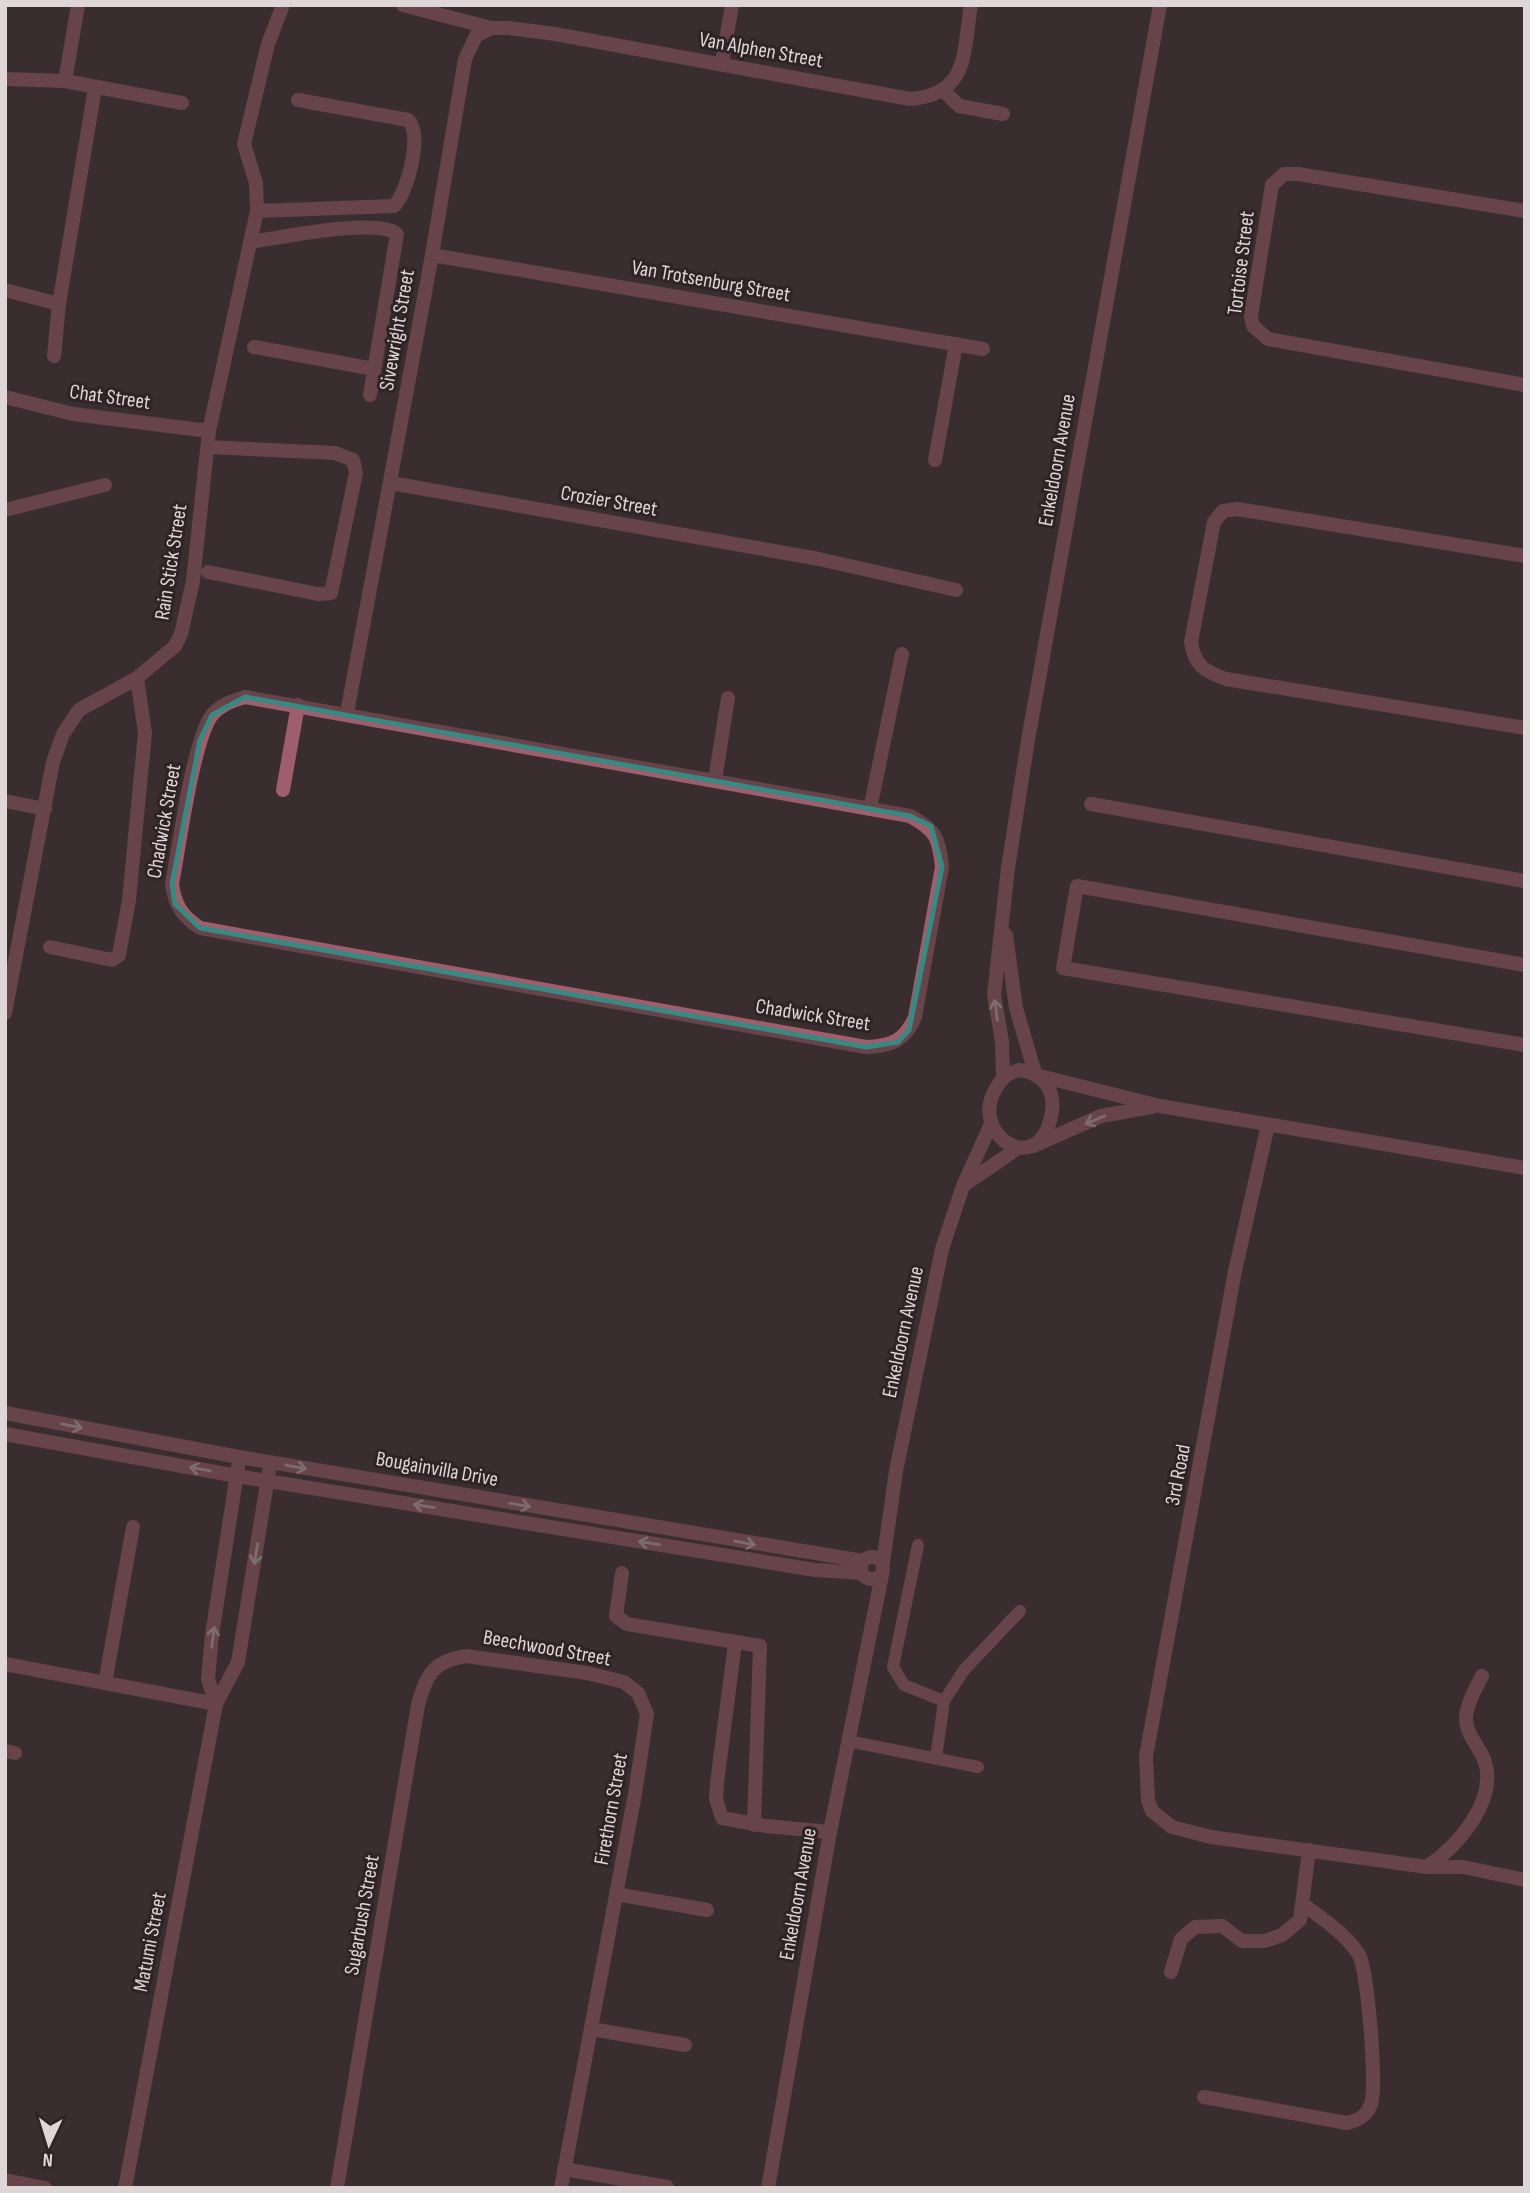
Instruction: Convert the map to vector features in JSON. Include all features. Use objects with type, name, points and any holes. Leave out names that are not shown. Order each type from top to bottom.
[{"type":"street","points":[[65,81],[78,5]]},
{"type":"street","name":"Rain Stick Street","points":[[5,1013],[53,762],[70,721],[79,710],[137,678],[175,646],[181,634],[192,582],[209,431],[257,211],[257,183],[244,144],[268,44],[283,5]]},
{"type":"street","points":[[403,5],[491,28]]},
{"type":"street","points":[[722,64],[732,5]]},
{"type":"street","points":[[971,5],[960,68],[949,87],[959,106],[1003,114]]},
{"type":"street","name":"Enkeldoorn Avenue","points":[[768,2188],[830,1832],[873,1609],[871,1568],[886,1530],[942,1249],[963,1186],[990,1124],[989,1104],[1003,1078],[1002,1041],[994,995],[1008,868],[1028,740],[1160,5]]},
{"type":"street","name":"Van Alphen Street","points":[[491,28],[555,34],[910,99],[931,97],[949,87]]},
{"type":"street","name":"Sivewright Street","points":[[347,713],[391,483],[465,60],[469,44],[475,36],[491,28]]},
{"type":"street","points":[[5,79],[65,81],[182,103]]},
{"type":"street","points":[[54,356],[59,304],[95,88]]},
{"type":"street","points":[[257,211],[394,206],[401,199],[406,186],[416,134],[414,125],[408,120],[298,100]]},
{"type":"street","name":"Tortoise Street","points":[[1525,211],[1298,174],[1284,174],[1272,185],[1251,316],[1259,334],[1268,339],[1525,385]]},
{"type":"street","points":[[250,242],[370,227],[391,230],[397,234],[370,395]]},
{"type":"street","name":"Van Trotsenburg Street","points":[[432,255],[984,349]]},
{"type":"street","points":[[5,290],[59,304]]},
{"type":"street","points":[[935,460],[956,344]]},
{"type":"street","points":[[254,347],[374,369]]},
{"type":"street","name":"Chat Street","points":[[5,397],[74,414],[209,431]]},
{"type":"street","points":[[208,447],[334,453],[353,460],[356,473],[331,593],[318,594],[208,572]]},
{"type":"street","name":"Crozier Street","points":[[391,483],[819,559],[956,590]]},
{"type":"street","points":[[5,510],[105,485]]},
{"type":"street","points":[[1525,556],[1237,509],[1223,511],[1214,522],[1191,642],[1194,660],[1204,671],[1226,679],[1525,728]]},
{"type":"street","points":[[870,808],[902,654]]},
{"type":"street","points":[[50,947],[112,960],[119,955],[129,900],[145,733],[137,678]]},
{"type":"street","name":"Chadwick Street","points":[[245,697],[298,705],[910,816],[930,827],[940,846],[942,867],[915,1017],[909,1030],[898,1042],[882,1046],[852,1044],[200,928],[185,918],[175,904],[172,884],[200,740],[212,715],[227,702],[245,697]]},
{"type":"street","points":[[715,780],[728,698]]},
{"type":"street","points":[[283,790],[298,705]]},
{"type":"street","points":[[5,801],[45,809]]},
{"type":"street","points":[[1091,804],[1525,881]]},
{"type":"street","points":[[1525,965],[1077,886],[1063,968],[1525,1045]]},
{"type":"street","name":"Enkeldoorn Avenue","points":[[1004,923],[1016,1008],[1038,1074],[1051,1090],[1052,1117],[1048,1129],[1033,1146]]},
{"type":"street","points":[[1003,1078],[1019,1070],[1160,1106],[1525,1168]]},
{"type":"street","points":[[963,1186],[1018,1148],[1033,1146],[1101,1116],[1160,1106]]},
{"type":"street","points":[[990,1124],[1001,1138],[1018,1148]]},
{"type":"street","name":"3rd Road","points":[[1268,1125],[1235,1271],[1145,1774],[1148,1800],[1152,1811],[1172,1827],[1211,1837],[1427,1867],[1463,1867],[1525,1880]]},
{"type":"street","name":"Bougainvilla Drive","points":[[5,1413],[871,1568]]},
{"type":"street","name":"Bougainvilla Drive","points":[[5,1434],[237,1476],[815,1570],[871,1568]]},
{"type":"street","name":"Matumi Street","points":[[216,1704],[208,1679],[212,1635],[239,1457]]},
{"type":"street","name":"Matumi Street","points":[[125,2188],[216,1704],[239,1662],[270,1462]]},
{"type":"street","points":[[105,1683],[133,1527]]},
{"type":"street","points":[[622,1573],[615,1608],[616,1616],[627,1624],[760,1646],[754,1825]]},
{"type":"street","points":[[736,1643],[716,1799],[722,1818],[754,1825],[830,1832]]},
{"type":"street","name":"Beechwood Street","points":[[447,1659],[483,1657],[624,1682],[638,1693],[643,1703],[647,1714],[647,1732]]},
{"type":"street","name":"Sugarbush Street","points":[[337,2188],[418,1706],[427,1678],[447,1659]]},
{"type":"street","points":[[5,1664],[216,1704]]},
{"type":"street","points":[[1427,1867],[1451,1851],[1485,1796],[1485,1761],[1467,1728],[1466,1716],[1482,1676]]},
{"type":"street","name":"Firethorn Street","points":[[561,2188],[647,1732]]},
{"type":"street","points":[[1171,1972],[1181,1940],[1195,1927],[1222,1926],[1242,1941],[1265,1941],[1282,1935],[1300,1920],[1310,1850]]},
{"type":"street","name":"Firethorn Street","points":[[616,1894],[707,1910]]},
{"type":"street","points":[[1204,2097],[1347,2123],[1360,2119],[1370,2106],[1373,2072],[1361,1959],[1348,1939],[1304,1905]]},
{"type":"street","points":[[591,2029],[685,2045]]},
{"type":"street","points":[[564,2169],[667,2187]]},
{"type":"street","points":[[5,2180],[45,2188]]},
{"type":"lane","points":[[918,1545],[894,1667],[904,1685],[944,1701]]},
{"type":"lane","points":[[936,1758],[944,1701],[964,1670],[1020,1611]]},
{"type":"lane","points":[[848,1741],[978,1767]]},
{"type":"highlighted area","points":[[245,697],[910,816],[931,826],[942,867],[909,1030],[898,1042],[866,1047],[200,928],[175,904],[172,884],[200,740],[212,715]]}]
